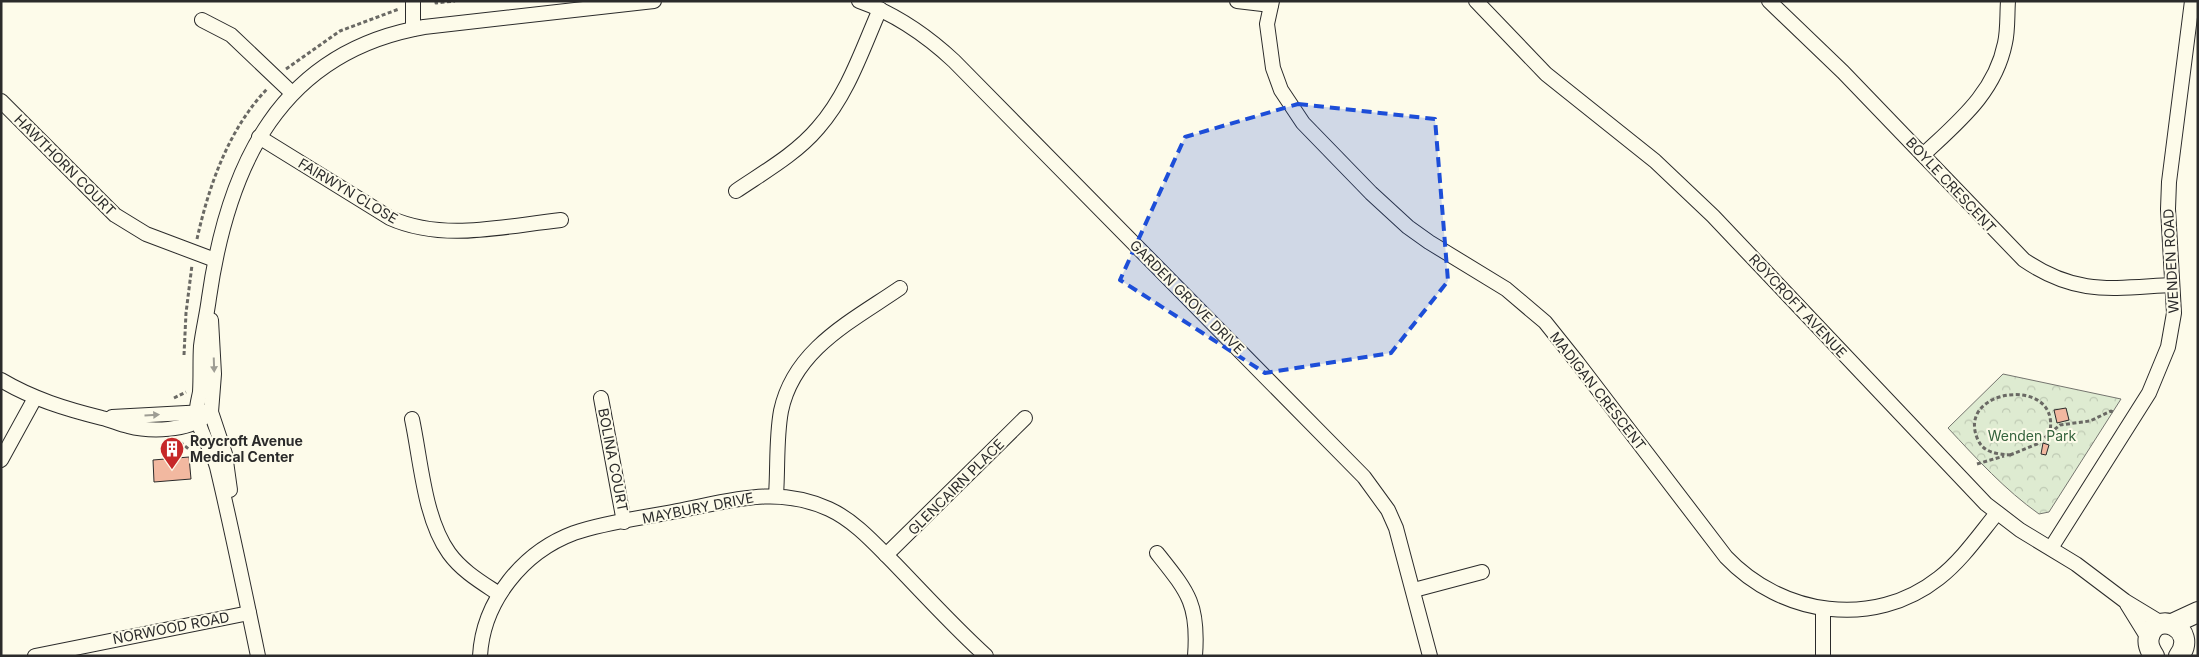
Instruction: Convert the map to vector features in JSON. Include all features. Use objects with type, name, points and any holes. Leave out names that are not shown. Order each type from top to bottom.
[{"type":"street","points":[[413,1],[419,28]]},
{"type":"street","points":[[419,28],[421,1]]},
{"type":"street","points":[[258,656],[235,545],[203,415],[201,347],[215,260],[235,188],[259,137],[292,94],[310,77],[346,52],[369,42],[419,28],[654,1]]},
{"type":"street","name":"GARDEN GROVE DRIVE","points":[[860,1],[918,31],[954,61],[1364,477],[1380,498],[1396,528],[1430,656]]},
{"type":"street","points":[[1237,1],[1271,3]]},
{"type":"street","name":"ROYCROFT AVENUE","points":[[1476,1],[1546,74],[1655,161],[1713,216],[1997,513],[2100,580],[2125,601],[2168,624]]},
{"type":"street","points":[[1923,155],[1978,102],[1990,86],[1997,72],[2005,42],[2008,1]]},
{"type":"street","name":"WENDEN ROAD","points":[[2051,548],[2154,384],[2172,332],[2174,313],[2168,209],[2169,182],[2192,1]]},
{"type":"street","name":"MADIGAN CRESCENT","points":[[1271,3],[1268,24],[1273,68],[1284,95],[1314,135],[1408,227],[1436,247],[1506,289],[1545,322],[1721,551],[1750,580],[1782,598],[1823,609],[1853,610],[1876,608],[1920,591],[1954,566],[1997,513]]},
{"type":"street","name":"BOYLE CRESCENT","points":[[1774,3],[1850,79],[2010,248],[2039,270],[2074,285],[2092,288],[2107,289],[2172,285]]},
{"type":"street","points":[[736,191],[802,144],[829,115],[849,80],[880,10]]},
{"type":"street","points":[[202,20],[231,35],[292,94]]},
{"type":"street","name":"HAWTHORN COURT","points":[[1,101],[114,215],[146,234],[215,260]]},
{"type":"street","name":"FAIRWYN CLOSE","points":[[259,137],[390,218],[406,225],[425,230],[446,231],[561,220]]},
{"type":"street","points":[[776,495],[781,413],[790,384],[799,368],[807,356],[832,334],[900,288]]},
{"type":"street","points":[[1,380],[35,398],[60,407],[104,418],[203,415]]},
{"type":"street","points":[[1,460],[35,398]]},
{"type":"street","name":"BOLINA COURT","points":[[601,398],[624,522]]},
{"type":"street","name":"GLENCAIRN PLACE","points":[[886,555],[1025,418]]},
{"type":"street","points":[[412,419],[430,506],[441,538],[460,565],[499,594]]},
{"type":"street","name":"MAYBURY DRIVE","points":[[480,656],[485,627],[499,594],[515,574],[542,550],[574,533],[753,496],[776,495],[803,500],[829,509],[857,526],[986,656]]},
{"type":"street","points":[[1157,553],[1189,595],[1196,623],[1195,656]]},
{"type":"street","points":[[1414,590],[1482,572]]},
{"type":"street","name":"ROYCROFT AVENUE","points":[[2125,601],[2149,649]]},
{"type":"street","points":[[1823,609],[1823,656]]},
{"type":"street","points":[[2149,649],[2154,629],[2198,612]]},
{"type":"street","name":"NORWOOD ROAD","points":[[34,656],[249,613]]},
{"type":"street","points":[[2182,648],[2198,621]]},
{"type":"street","points":[[2168,624],[2181,630],[2182,648]]},
{"type":"path","points":[[436,1],[436,3],[455,1]]},
{"type":"path","points":[[2011,454],[1989,452],[1976,436],[1975,419],[1978,410],[1986,404],[2012,393],[2030,397],[2039,401],[2048,411],[2052,419],[2050,432]]},
{"type":"path","points":[[1977,464],[2032,446],[2060,425],[2090,420],[2111,411],[2115,413]]},
{"type":"highlighted area","points":[[1298,104],[1435,119],[1448,281],[1391,353],[1265,373],[1120,280],[1185,137]]},
{"type":"green space","name":"Wenden Park","points":[[2003,374],[2121,399],[2049,512],[2039,514],[2015,495],[1948,428]]},
{"type":"building","points":[[2066,408],[2069,420],[2057,423],[2054,410]]},
{"type":"building","points":[[2043,443],[2049,445],[2046,455],[2041,454]]},
{"type":"building","name":"Roycroft Avenue Medical Center","points":[[189,457],[191,479],[154,482],[153,460]]},
{"type":"place","name":"Roycroft Avenue Medical Center","points":[[172,470]]}]
